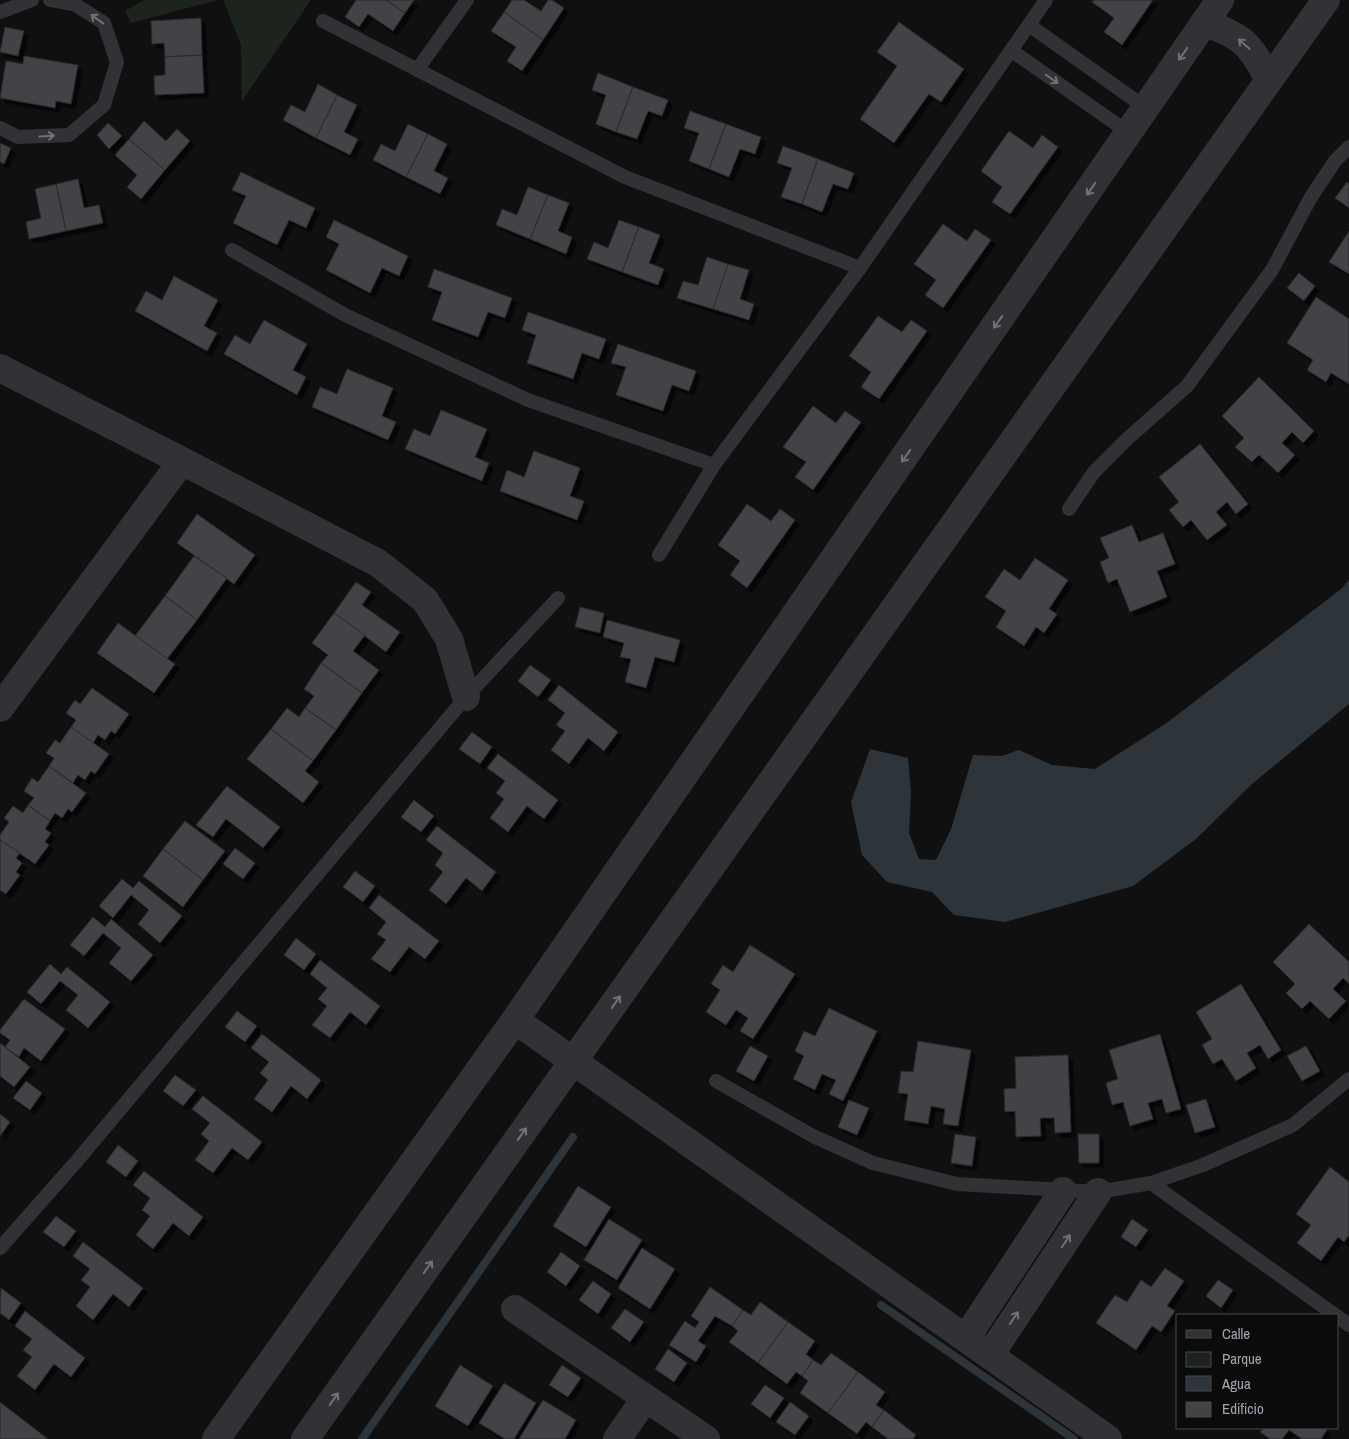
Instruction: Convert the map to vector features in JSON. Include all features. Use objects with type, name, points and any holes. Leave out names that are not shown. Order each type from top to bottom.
[{"type":"street","points":[[216,1439],[515,1020],[1220,0]]},
{"type":"street","points":[[305,1439],[1326,0]]},
{"type":"street","points":[[1204,23],[1222,29],[1244,42],[1257,56],[1269,80]]},
{"type":"street","points":[[0,368],[378,564],[425,600],[449,639],[466,696]]},
{"type":"street","points":[[0,708],[182,461]]},
{"type":"street","points":[[515,1020],[1108,1439]]},
{"type":"street","points":[[966,1338],[1063,1191]]},
{"type":"street","points":[[990,1355],[1098,1192]]},
{"type":"street","points":[[515,1309],[706,1439]]},
{"type":"street","points":[[617,1439],[645,1399]]},
{"type":"lane","points":[[0,12],[32,0]]},
{"type":"lane","points":[[0,128],[18,138],[69,135],[104,106],[117,62],[104,23],[76,5],[50,0]]},
{"type":"lane","points":[[417,70],[467,0]]},
{"type":"lane","points":[[659,555],[714,465],[860,268],[1046,0]]},
{"type":"lane","points":[[323,21],[625,177],[860,268]]},
{"type":"lane","points":[[1030,25],[1146,108]]},
{"type":"lane","points":[[1012,51],[1129,134]]},
{"type":"lane","points":[[1069,509],[1094,472],[1126,440],[1187,386],[1272,270],[1311,197],[1335,161],[1349,147]]},
{"type":"lane","points":[[232,250],[345,315],[528,400],[714,465]]},
{"type":"lane","points":[[0,1248],[82,1154],[466,696],[558,598]]},
{"type":"lane","points":[[716,1081],[813,1136],[873,1163],[957,1184],[1098,1192],[1151,1183],[1203,1165],[1293,1125],[1349,1079]]},
{"type":"lane","points":[[1151,1183],[1334,1314]]},
{"type":"green space","points":[[144,0],[218,0],[131,23],[125,11]]},
{"type":"green space","points":[[223,0],[311,0],[242,101],[241,45]]},
{"type":"water","points":[[1349,580],[1349,704],[1252,784],[1196,839],[1133,886],[1005,922],[954,915],[932,892],[887,882],[862,855],[851,802],[870,749],[908,758],[911,792],[909,833],[919,859],[936,860],[951,829],[973,755],[1002,756],[1019,750],[1052,765],[1095,769],[1168,722],[1341,589]]},
{"type":"building","points":[[356,0],[386,0],[405,13],[393,31],[368,14],[359,27],[345,17]]},
{"type":"building","points":[[386,0],[414,0],[405,13]]},
{"type":"building","points":[[512,0],[524,0],[541,11],[548,0],[552,0],[564,8],[543,40],[504,12]]},
{"type":"building","points":[[1094,0],[1153,0],[1122,45],[1104,32],[1114,18],[1092,2]]},
{"type":"building","points":[[504,12],[543,40],[522,71],[507,61],[516,47],[491,31]]},
{"type":"building","points":[[201,18],[202,55],[165,57],[164,43],[152,44],[151,21]]},
{"type":"building","points":[[899,22],[964,69],[941,102],[929,94],[894,143],[860,119],[897,66],[877,52]]},
{"type":"building","points":[[5,27],[24,31],[18,56],[0,52]]},
{"type":"building","points":[[202,55],[204,93],[155,95],[154,76],[165,75],[165,57]]},
{"type":"building","points":[[24,56],[78,65],[71,104],[56,101],[55,108],[0,98],[6,61],[23,64]]},
{"type":"building","points":[[598,73],[633,87],[616,132],[596,124],[606,95],[592,90]]},
{"type":"building","points":[[318,84],[337,95],[316,138],[283,120],[291,105],[305,112]]},
{"type":"building","points":[[633,87],[668,100],[662,116],[648,111],[637,139],[616,132]]},
{"type":"building","points":[[337,95],[357,105],[344,132],[358,139],[350,155],[316,138]]},
{"type":"building","points":[[690,111],[726,124],[709,169],[689,161],[699,133],[684,128]]},
{"type":"building","points":[[144,121],[166,141],[177,129],[190,141],[165,170],[129,139]]},
{"type":"building","points":[[108,123],[122,136],[109,149],[97,135]]},
{"type":"building","points":[[408,124],[428,134],[406,177],[373,160],[381,144],[395,151]]},
{"type":"building","points":[[726,124],[761,137],[755,154],[740,149],[729,177],[709,169]]},
{"type":"building","points":[[1009,131],[1033,148],[1042,135],[1058,147],[1010,214],[992,202],[1002,187],[981,171]]},
{"type":"building","points":[[428,134],[447,144],[434,171],[448,178],[440,194],[406,177]]},
{"type":"building","points":[[129,139],[165,170],[141,199],[127,187],[137,175],[115,155]]},
{"type":"building","points":[[0,143],[11,148],[4,164],[0,162]]},
{"type":"building","points":[[783,146],[818,159],[802,204],[781,197],[792,168],[777,163]]},
{"type":"building","points":[[818,159],[854,173],[848,189],[833,184],[822,212],[802,204]]},
{"type":"building","points":[[241,172],[315,208],[306,228],[289,220],[277,245],[233,223],[246,196],[232,190]]},
{"type":"building","points":[[78,179],[84,208],[99,205],[103,223],[66,231],[56,184]]},
{"type":"building","points":[[1347,182],[1349,184],[1349,208],[1335,198]]},
{"type":"building","points":[[56,184],[66,231],[29,239],[26,222],[41,218],[35,189]]},
{"type":"building","points":[[528,187],[548,195],[530,239],[496,225],[502,209],[517,215]]},
{"type":"building","points":[[548,195],[569,203],[558,231],[572,237],[566,254],[530,239]]},
{"type":"building","points":[[334,220],[408,256],[399,276],[382,268],[370,293],[326,270],[339,244],[326,237]]},
{"type":"building","points":[[619,220],[639,227],[622,272],[587,259],[594,242],[608,248]]},
{"type":"building","points":[[943,224],[967,241],[975,229],[991,240],[943,308],[925,295],[936,280],[914,264]]},
{"type":"building","points":[[639,227],[660,235],[649,263],[664,269],[658,285],[622,272]]},
{"type":"building","points":[[1349,231],[1349,274],[1329,262]]},
{"type":"building","points":[[707,257],[728,264],[713,309],[677,298],[683,281],[698,285]]},
{"type":"building","points":[[728,264],[749,270],[740,299],[754,304],[749,320],[713,309]]},
{"type":"building","points":[[434,269],[512,298],[505,318],[488,312],[478,337],[432,320],[442,292],[428,287]]},
{"type":"building","points":[[1299,273],[1315,286],[1304,301],[1287,288]]},
{"type":"building","points":[[174,276],[218,300],[204,326],[217,333],[207,351],[135,311],[146,291],[162,300]]},
{"type":"building","points":[[1316,297],[1349,319],[1349,384],[1331,373],[1326,382],[1307,370],[1313,360],[1287,343]]},
{"type":"building","points":[[528,312],[606,339],[599,359],[582,353],[573,379],[527,363],[536,335],[522,330]]},
{"type":"building","points":[[878,316],[902,332],[911,320],[927,331],[879,399],[861,387],[871,372],[849,356]]},
{"type":"building","points":[[264,320],[307,344],[293,370],[306,377],[297,395],[224,354],[235,335],[250,344]]},
{"type":"building","points":[[618,344],[696,371],[689,391],[672,385],[663,411],[616,395],[626,367],[611,363]]},
{"type":"building","points":[[347,369],[393,388],[382,416],[396,422],[388,440],[312,407],[320,387],[337,394]]},
{"type":"building","points":[[1259,377],[1314,431],[1303,443],[1292,432],[1282,443],[1295,455],[1278,473],[1259,455],[1252,462],[1235,447],[1244,438],[1222,416]]},
{"type":"building","points":[[813,406],[836,423],[845,411],[861,422],[813,490],[795,477],[806,462],[783,447]]},
{"type":"building","points":[[441,410],[487,429],[475,457],[489,463],[482,481],[405,449],[414,429],[430,436]]},
{"type":"building","points":[[1200,444],[1248,504],[1236,514],[1227,502],[1216,512],[1227,525],[1207,540],[1191,520],[1183,527],[1169,510],[1179,502],[1159,477]]},
{"type":"building","points":[[534,451],[580,468],[570,496],[584,501],[577,520],[500,491],[507,470],[524,477]]},
{"type":"building","points":[[747,504],[771,521],[780,509],[795,520],[747,588],[730,575],[740,561],[718,545]]},
{"type":"building","points":[[197,514],[255,555],[234,584],[177,543]]},
{"type":"building","points":[[1132,525],[1139,542],[1163,533],[1175,564],[1157,571],[1167,597],[1130,612],[1117,579],[1108,583],[1100,562],[1109,558],[1100,538]]},
{"type":"building","points":[[194,556],[227,578],[197,620],[165,596]]},
{"type":"building","points":[[1035,558],[1068,580],[1049,609],[1057,614],[1044,633],[1036,627],[1024,646],[996,627],[1006,611],[985,597],[1004,569],[1020,580]]},
{"type":"building","points":[[356,582],[371,592],[362,605],[400,632],[386,652],[334,613]]},
{"type":"building","points":[[165,596],[197,620],[167,659],[135,636]]},
{"type":"building","points":[[580,607],[604,613],[600,633],[575,627]]},
{"type":"building","points":[[334,613],[365,635],[353,651],[379,670],[362,693],[321,663],[328,655],[312,643]]},
{"type":"building","points":[[607,620],[680,640],[674,662],[655,657],[646,688],[625,682],[631,659],[620,657],[624,643],[603,637]]},
{"type":"building","points":[[118,623],[175,664],[154,693],[97,653]]},
{"type":"building","points":[[321,663],[362,693],[336,730],[305,708],[314,696],[304,689]]},
{"type":"building","points":[[530,665],[551,680],[538,697],[518,681]]},
{"type":"building","points":[[559,685],[618,732],[604,751],[588,738],[569,764],[551,750],[565,731],[556,725],[565,713],[548,700]]},
{"type":"building","points":[[92,688],[129,714],[115,734],[111,731],[105,740],[98,735],[93,743],[71,727],[76,720],[66,713],[75,700],[80,704]]},
{"type":"building","points":[[287,708],[299,717],[305,708],[336,730],[313,761],[271,729]]},
{"type":"building","points":[[71,727],[109,754],[95,774],[91,771],[85,780],[78,775],[73,783],[49,766],[54,758],[46,753],[55,740],[60,743]]},
{"type":"building","points":[[271,729],[313,761],[305,771],[319,782],[303,803],[247,759]]},
{"type":"building","points":[[472,732],[492,747],[480,764],[459,749]]},
{"type":"building","points":[[498,754],[558,800],[544,819],[527,806],[508,832],[490,818],[504,799],[496,793],[505,781],[487,768]]},
{"type":"building","points":[[49,766],[86,793],[72,812],[68,809],[62,818],[55,813],[50,821],[28,805],[34,798],[24,791],[32,778],[38,782]]},
{"type":"building","points":[[227,786],[280,827],[263,848],[226,819],[213,837],[196,825]]},
{"type":"building","points":[[414,800],[434,816],[421,832],[401,817]]},
{"type":"building","points":[[28,805],[50,821],[45,829],[51,833],[45,842],[49,845],[35,864],[0,840],[0,835],[9,822],[4,818],[13,806],[23,813]]},
{"type":"building","points":[[185,821],[225,851],[203,880],[163,849]]},
{"type":"building","points":[[437,826],[496,872],[482,891],[466,878],[446,904],[429,890],[443,872],[435,865],[443,853],[426,840]]},
{"type":"building","points":[[0,840],[20,853],[16,858],[22,863],[16,872],[20,875],[6,894],[0,890]]},
{"type":"building","points":[[235,848],[255,863],[243,879],[223,864]]},
{"type":"building","points":[[163,849],[203,880],[183,907],[143,876]]},
{"type":"building","points":[[355,871],[375,886],[363,902],[343,887]]},
{"type":"building","points":[[122,879],[133,888],[139,881],[182,916],[160,943],[138,924],[149,910],[131,895],[113,918],[99,906]]},
{"type":"building","points":[[379,895],[439,941],[425,959],[409,947],[390,972],[371,959],[386,940],[377,934],[386,922],[369,908]]},
{"type":"building","points":[[93,917],[105,927],[111,919],[153,955],[131,981],[109,963],[121,948],[103,933],[84,956],[70,945]]},
{"type":"building","points":[[1309,924],[1349,962],[1349,984],[1343,978],[1333,989],[1346,1001],[1329,1019],[1310,1001],[1302,1009],[1286,993],[1295,984],[1273,962]]},
{"type":"building","points":[[296,938],[316,954],[304,970],[284,955]]},
{"type":"building","points":[[750,945],[795,974],[753,1039],[740,1031],[748,1018],[736,1010],[726,1025],[706,1012],[720,990],[711,984],[723,965],[733,972]]},
{"type":"building","points":[[320,960],[380,1006],[366,1025],[350,1012],[330,1038],[312,1025],[327,1006],[318,999],[327,988],[310,974]]},
{"type":"building","points":[[50,964],[61,974],[67,967],[110,1002],[88,1028],[66,1010],[78,995],[60,981],[41,1004],[27,992]]},
{"type":"building","points":[[1241,984],[1281,1050],[1268,1059],[1260,1045],[1247,1053],[1256,1068],[1236,1081],[1222,1059],[1213,1064],[1202,1045],[1212,1039],[1196,1012]]},
{"type":"building","points":[[24,999],[65,1029],[41,1061],[24,1048],[19,1057],[5,1047],[10,1040],[0,1033],[0,1030]]},
{"type":"building","points":[[829,1008],[877,1031],[843,1101],[829,1094],[836,1080],[822,1074],[815,1090],[793,1079],[804,1056],[795,1051],[804,1031],[815,1036]]},
{"type":"building","points":[[237,1011],[257,1026],[245,1042],[225,1027]]},
{"type":"building","points":[[262,1034],[321,1080],[307,1099],[291,1086],[272,1112],[254,1099],[268,1080],[260,1073],[269,1062],[251,1048]]},
{"type":"building","points":[[1160,1034],[1181,1109],[1166,1113],[1162,1099],[1148,1103],[1153,1119],[1130,1126],[1123,1102],[1112,1105],[1106,1083],[1118,1079],[1109,1050]]},
{"type":"building","points":[[918,1041],[971,1050],[958,1126],[943,1124],[945,1109],[931,1106],[928,1124],[904,1120],[908,1094],[898,1093],[901,1071],[913,1072]]},
{"type":"building","points":[[0,1043],[30,1067],[14,1087],[0,1076]]},
{"type":"building","points":[[750,1046],[768,1056],[754,1081],[736,1071]]},
{"type":"building","points":[[1306,1046],[1320,1071],[1302,1081],[1287,1056]]},
{"type":"building","points":[[1068,1055],[1071,1132],[1055,1133],[1054,1118],[1040,1118],[1041,1136],[1016,1137],[1015,1111],[1005,1112],[1004,1089],[1016,1088],[1015,1057]]},
{"type":"building","points":[[175,1075],[196,1090],[183,1106],[163,1091]]},
{"type":"building","points":[[26,1081],[42,1093],[30,1110],[13,1098]]},
{"type":"building","points":[[203,1096],[262,1142],[248,1160],[232,1148],[213,1173],[195,1160],[209,1141],[201,1134],[210,1123],[192,1109]]},
{"type":"building","points":[[1206,1099],[1215,1127],[1195,1133],[1186,1105]]},
{"type":"building","points":[[849,1100],[869,1108],[857,1135],[838,1127]]},
{"type":"building","points":[[0,1114],[10,1122],[0,1136]]},
{"type":"building","points":[[955,1134],[976,1137],[972,1166],[951,1163]]},
{"type":"building","points":[[1078,1134],[1099,1134],[1099,1163],[1079,1163]]},
{"type":"building","points":[[118,1145],[138,1161],[126,1177],[106,1162]]},
{"type":"building","points":[[1330,1167],[1349,1182],[1349,1235],[1344,1242],[1338,1237],[1321,1261],[1297,1243],[1311,1225],[1296,1214]]},
{"type":"building","points":[[144,1171],[203,1217],[189,1236],[173,1223],[153,1249],[136,1235],[150,1216],[142,1210],[150,1198],[133,1185]]},
{"type":"building","points":[[578,1186],[611,1207],[586,1247],[553,1226]]},
{"type":"building","points":[[56,1216],[76,1231],[64,1247],[43,1232]]},
{"type":"building","points":[[609,1219],[642,1240],[617,1280],[584,1260]]},
{"type":"building","points":[[1132,1219],[1148,1230],[1136,1247],[1121,1237]]},
{"type":"building","points":[[83,1242],[143,1288],[129,1307],[113,1294],[93,1320],[76,1306],[90,1287],[81,1280],[90,1269],[73,1256]]},
{"type":"building","points":[[642,1248],[675,1269],[650,1309],[618,1288]]},
{"type":"building","points":[[561,1252],[580,1266],[566,1286],[547,1272]]},
{"type":"building","points":[[1165,1268],[1184,1281],[1167,1306],[1175,1311],[1161,1332],[1152,1326],[1136,1350],[1096,1323],[1115,1295],[1127,1302],[1141,1280],[1151,1287]]},
{"type":"building","points":[[1218,1280],[1233,1290],[1221,1308],[1206,1296]]},
{"type":"building","points":[[593,1281],[611,1294],[598,1314],[579,1300]]},
{"type":"building","points":[[710,1287],[743,1310],[732,1326],[715,1316],[698,1341],[706,1346],[696,1362],[669,1345],[685,1321],[695,1328],[699,1322],[691,1316]]},
{"type":"building","points":[[1,1288],[21,1303],[9,1320],[0,1313]]},
{"type":"building","points":[[760,1302],[788,1322],[758,1363],[729,1342],[738,1331],[732,1326],[743,1310],[751,1315]]},
{"type":"building","points":[[625,1309],[644,1322],[630,1342],[611,1328]]},
{"type":"building","points":[[25,1311],[85,1358],[71,1377],[54,1364],[35,1390],[17,1376],[32,1357],[23,1350],[32,1339],[15,1326]]},
{"type":"building","points":[[788,1322],[815,1341],[806,1354],[813,1360],[802,1376],[796,1372],[787,1384],[758,1363]]},
{"type":"building","points":[[668,1349],[687,1363],[674,1382],[655,1369]]},
{"type":"building","points":[[831,1353],[858,1372],[828,1413],[800,1393],[808,1381],[802,1376],[813,1360],[821,1365]]},
{"type":"building","points":[[460,1365],[493,1386],[468,1426],[435,1406]]},
{"type":"building","points":[[562,1365],[581,1378],[568,1397],[549,1385]]},
{"type":"building","points":[[858,1372],[885,1392],[876,1405],[884,1410],[872,1427],[866,1422],[857,1434],[828,1413]]},
{"type":"building","points":[[504,1383],[536,1403],[514,1439],[505,1439],[479,1423]]},
{"type":"building","points":[[765,1385],[784,1398],[770,1418],[751,1404]]},
{"type":"building","points":[[543,1400],[576,1420],[565,1439],[519,1439]]},
{"type":"building","points":[[0,1402],[48,1439],[0,1439]]},
{"type":"building","points":[[790,1402],[809,1416],[795,1435],[776,1422]]},
{"type":"building","points":[[884,1410],[916,1435],[913,1439],[888,1439],[872,1427]]},
{"type":"building","points":[[1263,1429],[1327,1430],[1321,1439],[1302,1439],[1289,1430],[1282,1439],[1270,1439],[1260,1432]]},
{"type":"waterway","points":[[362,1439],[573,1137]]},
{"type":"waterway","points":[[881,1305],[1074,1439]]}]
